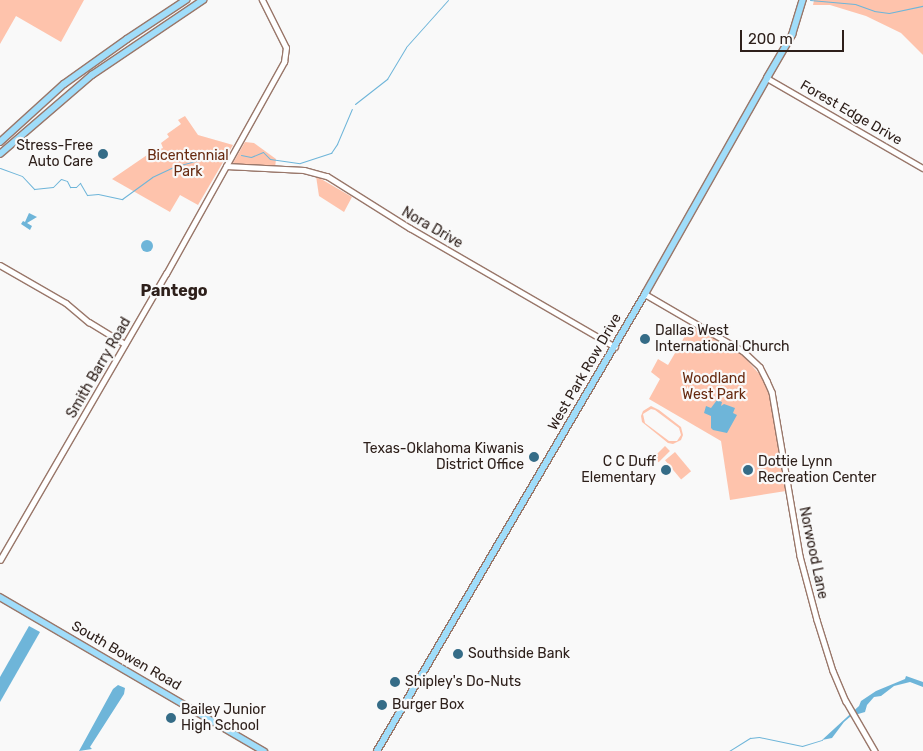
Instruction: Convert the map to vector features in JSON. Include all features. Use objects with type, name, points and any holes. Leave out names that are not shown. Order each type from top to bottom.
[{"type":"main road","points":[[0,142],[64,84],[126,38],[186,0]]},
{"type":"main road","points":[[0,154],[92,75],[202,0]]},
{"type":"main road","name":"West Park Row Drive","points":[[377,751],[615,346],[768,78],[792,35],[803,0]]},
{"type":"main road","name":"South Bowen Road","points":[[0,597],[264,751]]},
{"type":"street","name":"Smith Barry Road","points":[[0,560],[126,344],[287,54],[262,0]]},
{"type":"street","name":"Forest Edge Drive","points":[[768,78],[923,168]]},
{"type":"street","name":"Nora Drive","points":[[226,166],[304,170],[327,176],[410,228],[615,346]]},
{"type":"street","points":[[0,265],[66,302],[89,322],[126,344]]},
{"type":"street","name":"Norwood Lane","points":[[645,294],[743,351],[760,367],[772,392],[800,556],[830,663],[850,708],[875,751]]},
{"type":"green space","points":[[0,0],[84,0],[61,42],[16,16],[0,44]]},
{"type":"green space","points":[[814,0],[923,0],[923,55],[901,33],[866,16],[830,5],[813,5]]},
{"type":"green space","name":"Bicentennial Park","points":[[185,116],[198,135],[233,145],[198,205],[180,195],[170,212],[112,179],[150,153],[163,148],[161,143],[169,137],[167,134],[181,124],[178,120]]},
{"type":"green space","name":"Bicentennial Park","points":[[245,142],[254,143],[276,159],[275,168],[236,166],[233,163]]},
{"type":"green space","points":[[316,176],[352,197],[344,212],[319,196]]},
{"type":"green space","name":"Woodland West Park","points":[[692,324],[739,351],[761,376],[771,399],[786,491],[730,500],[721,441],[649,399],[660,379],[651,372],[658,359],[668,365]]},
{"type":"green space","points":[[651,406],[659,410],[681,427],[683,435],[681,440],[673,444],[668,443],[642,422],[641,416],[643,411]],"holes":[[[651,409],[679,428],[681,435],[677,441],[669,441],[645,423],[643,414]]]},
{"type":"green space","points":[[665,446],[670,451],[659,462],[654,457]]},
{"type":"green space","points":[[675,452],[691,471],[681,480],[665,460]]},
{"type":"water","points":[[29,213],[37,217],[27,223],[32,226],[30,230],[21,224],[23,221],[25,222]]},
{"type":"water","points":[[149,240],[152,241],[152,251],[145,252],[142,251],[141,244],[142,241]]},
{"type":"water","points":[[717,400],[722,402],[721,406],[724,404],[735,408],[733,413],[737,415],[727,433],[713,430],[711,428],[711,416],[704,413],[706,406],[711,408]]},
{"type":"water","points":[[29,626],[40,632],[0,702],[0,677]]},
{"type":"water","points":[[906,676],[923,682],[923,687],[910,682],[894,686],[881,696],[874,697],[867,705],[865,712],[851,716],[832,738],[822,740],[859,706],[861,701],[876,691],[905,679]]},
{"type":"water","points":[[118,685],[125,688],[124,694],[90,747],[92,749],[79,751],[113,689]]},
{"type":"waterway","points":[[355,104],[387,79],[406,47],[448,0]]},
{"type":"waterway","points":[[810,0],[855,4],[874,11],[889,13],[923,6]]},
{"type":"waterway","points":[[241,155],[251,157],[263,152],[270,159],[300,163],[331,153],[337,144],[352,109]]},
{"type":"waterway","points":[[0,168],[22,176],[34,189],[53,187],[61,179],[67,181],[70,187],[76,187],[80,183],[87,195],[98,194],[122,199],[152,177],[173,167],[214,156],[230,155]]},
{"type":"waterway","points":[[729,751],[750,738],[759,737],[802,746],[822,740]]},
{"type":"place","name":"Stress-Free Auto Care","points":[[103,154]]},
{"type":"place","name":"Dallas West International Church","points":[[645,339]]},
{"type":"place","name":"Texas-Oklahoma Kiwanis District Office","points":[[534,457]]},
{"type":"place","name":"C C Duff Elementary","points":[[666,470]]},
{"type":"place","name":"Dottie Lynn Recreation Center","points":[[748,470]]},
{"type":"place","name":"Southside Bank","points":[[458,654]]},
{"type":"place","name":"Shipley's Do-Nuts","points":[[395,682]]},
{"type":"place","name":"Burger Box","points":[[382,705]]},
{"type":"place","name":"Bailey Junior High School","points":[[171,718]]},
{"type":"district","name":"Pantego","points":[[174,291]]}]
